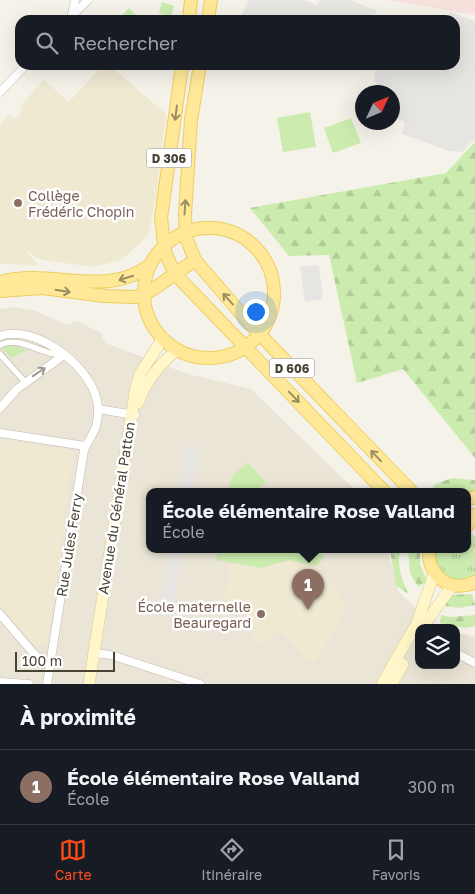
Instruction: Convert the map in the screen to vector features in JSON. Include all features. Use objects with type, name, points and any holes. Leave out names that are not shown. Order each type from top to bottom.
[{"type":"main road","points":[[189,15],[191,0]]},
{"type":"main road","points":[[209,15],[211,0]]},
{"type":"main road","name":"D 306","points":[[165,252],[162,209],[181,70]]},
{"type":"main road","name":"D 306","points":[[186,237],[188,148],[199,70]]},
{"type":"main road","points":[[206,228],[230,231],[251,243],[266,262],[273,286],[272,310],[261,332],[243,348],[220,357],[196,357],[177,350],[162,338],[148,316],[144,292],[148,268],[162,248],[182,234],[206,228]]},
{"type":"main road","points":[[0,282],[30,276],[93,282],[120,281],[137,275],[186,237]]},
{"type":"main road","name":"D 606","points":[[186,237],[195,260],[250,324],[408,488]]},
{"type":"main road","name":"D 606","points":[[165,252],[175,274],[381,488]]},
{"type":"main road","points":[[0,291],[42,288],[118,297],[136,297],[152,290],[195,260]]},
{"type":"main road","name":"Avenue du Général Patton","points":[[91,684],[140,374],[162,338]]},
{"type":"main road","name":"Avenue du Général Patton","points":[[133,414],[145,384],[163,361],[177,350]]},
{"type":"main road","points":[[429,553],[430,565],[434,574],[443,581],[452,586],[473,585]]},
{"type":"main road","points":[[420,624],[434,574]]},
{"type":"main road","points":[[422,624],[452,586]]},
{"type":"main road","points":[[382,684],[415,634]]},
{"type":"main road","points":[[392,684],[415,636]]},
{"type":"street","points":[[71,15],[75,0]]},
{"type":"street","points":[[73,15],[88,0]]},
{"type":"street","points":[[0,92],[21,70]]},
{"type":"street","points":[[0,336],[15,333],[45,342],[64,355],[90,379],[98,409],[133,414]]},
{"type":"street","points":[[0,345],[16,342],[50,354],[64,355]]},
{"type":"street","points":[[0,354],[25,382]]},
{"type":"street","points":[[0,408],[25,382],[64,355]]},
{"type":"street","name":"Rue Jules Ferry","points":[[48,684],[49,665],[85,446],[95,432],[98,409]]},
{"type":"street","points":[[0,433],[85,446]]},
{"type":"street","points":[[0,614],[35,655],[49,665]]},
{"type":"street","points":[[96,653],[200,684]]},
{"type":"street","points":[[460,655],[475,663]]},
{"type":"street","points":[[1,681],[28,684]]},
{"type":"shaded area","points":[[248,0],[303,0],[317,5],[320,0],[349,0],[377,10],[375,15],[242,15]]},
{"type":"shaded area","points":[[475,0],[475,15],[392,1]]},
{"type":"shaded area","points":[[460,16],[475,21],[475,138],[462,152],[449,151],[402,134],[405,122],[400,120],[400,85],[376,85],[374,75],[376,70],[460,70]]},
{"type":"shaded area","points":[[98,70],[115,70],[166,114],[156,197],[148,236],[121,260],[93,267],[44,260],[35,257],[25,249],[38,265],[0,264],[0,125],[9,115],[15,119],[23,110],[20,106],[44,80],[69,102]]},
{"type":"shaded area","points":[[319,265],[323,299],[305,302],[300,267]]},
{"type":"shaded area","points":[[14,307],[35,311],[67,325],[77,321],[103,334],[102,338],[108,344],[188,374],[251,389],[353,488],[146,488],[146,553],[389,553],[398,591],[434,624],[415,624],[415,669],[460,669],[460,633],[475,637],[475,684],[0,684],[0,309]]},
{"type":"shaded area","points":[[4,440],[74,451],[47,644],[38,649],[0,605],[0,444]]},
{"type":"shaded area","points":[[191,444],[197,450],[198,457],[193,488],[179,488],[186,447]]},
{"type":"shaded area","points":[[168,553],[182,553],[170,619],[159,615]]},
{"type":"shaded area","points":[[290,560],[316,566],[337,590],[345,605],[339,622],[315,662],[307,660],[279,631],[269,641],[266,638],[258,646],[245,614],[224,597],[230,564],[261,568]]},
{"type":"green space","points":[[162,2],[174,6],[172,15],[159,13]]},
{"type":"green space","points":[[129,8],[136,15],[122,15]]},
{"type":"green space","points":[[310,112],[316,147],[283,152],[277,118]]},
{"type":"green space","points":[[351,118],[361,143],[333,153],[324,128]]},
{"type":"green space","points":[[475,142],[475,458],[403,369],[357,383],[329,255],[289,256],[250,208],[446,173]]},
{"type":"green space","points":[[12,345],[27,350],[11,358],[2,348]]},
{"type":"green space","points":[[248,463],[266,482],[259,488],[229,488],[233,475]]},
{"type":"green space","points":[[452,478],[475,480],[475,494],[471,492],[471,488],[433,488],[436,484]]},
{"type":"green space","points":[[471,534],[475,536],[475,577],[461,583],[437,572],[435,553],[471,553]]},
{"type":"green space","points":[[217,553],[320,553],[324,557],[316,566],[289,560],[261,568],[216,560]]},
{"type":"green space","points":[[391,553],[400,553],[400,572],[409,594],[396,586]]},
{"type":"green space","points":[[408,553],[420,553],[420,564],[427,581],[418,587],[410,573]]},
{"type":"green space","points":[[472,594],[475,605],[459,608],[445,606],[449,595]]},
{"type":"green space","points":[[441,615],[451,617],[475,615],[475,626],[466,628],[460,627],[460,624],[440,623]]},
{"type":"place","name":"Collège Frédéric Chopin","points":[[18,203]]},
{"type":"place","name":"École élémentaire Rose Valland","points":[[308,610]]},
{"type":"place","name":"École maternelle Beauregard","points":[[261,614]]}]
